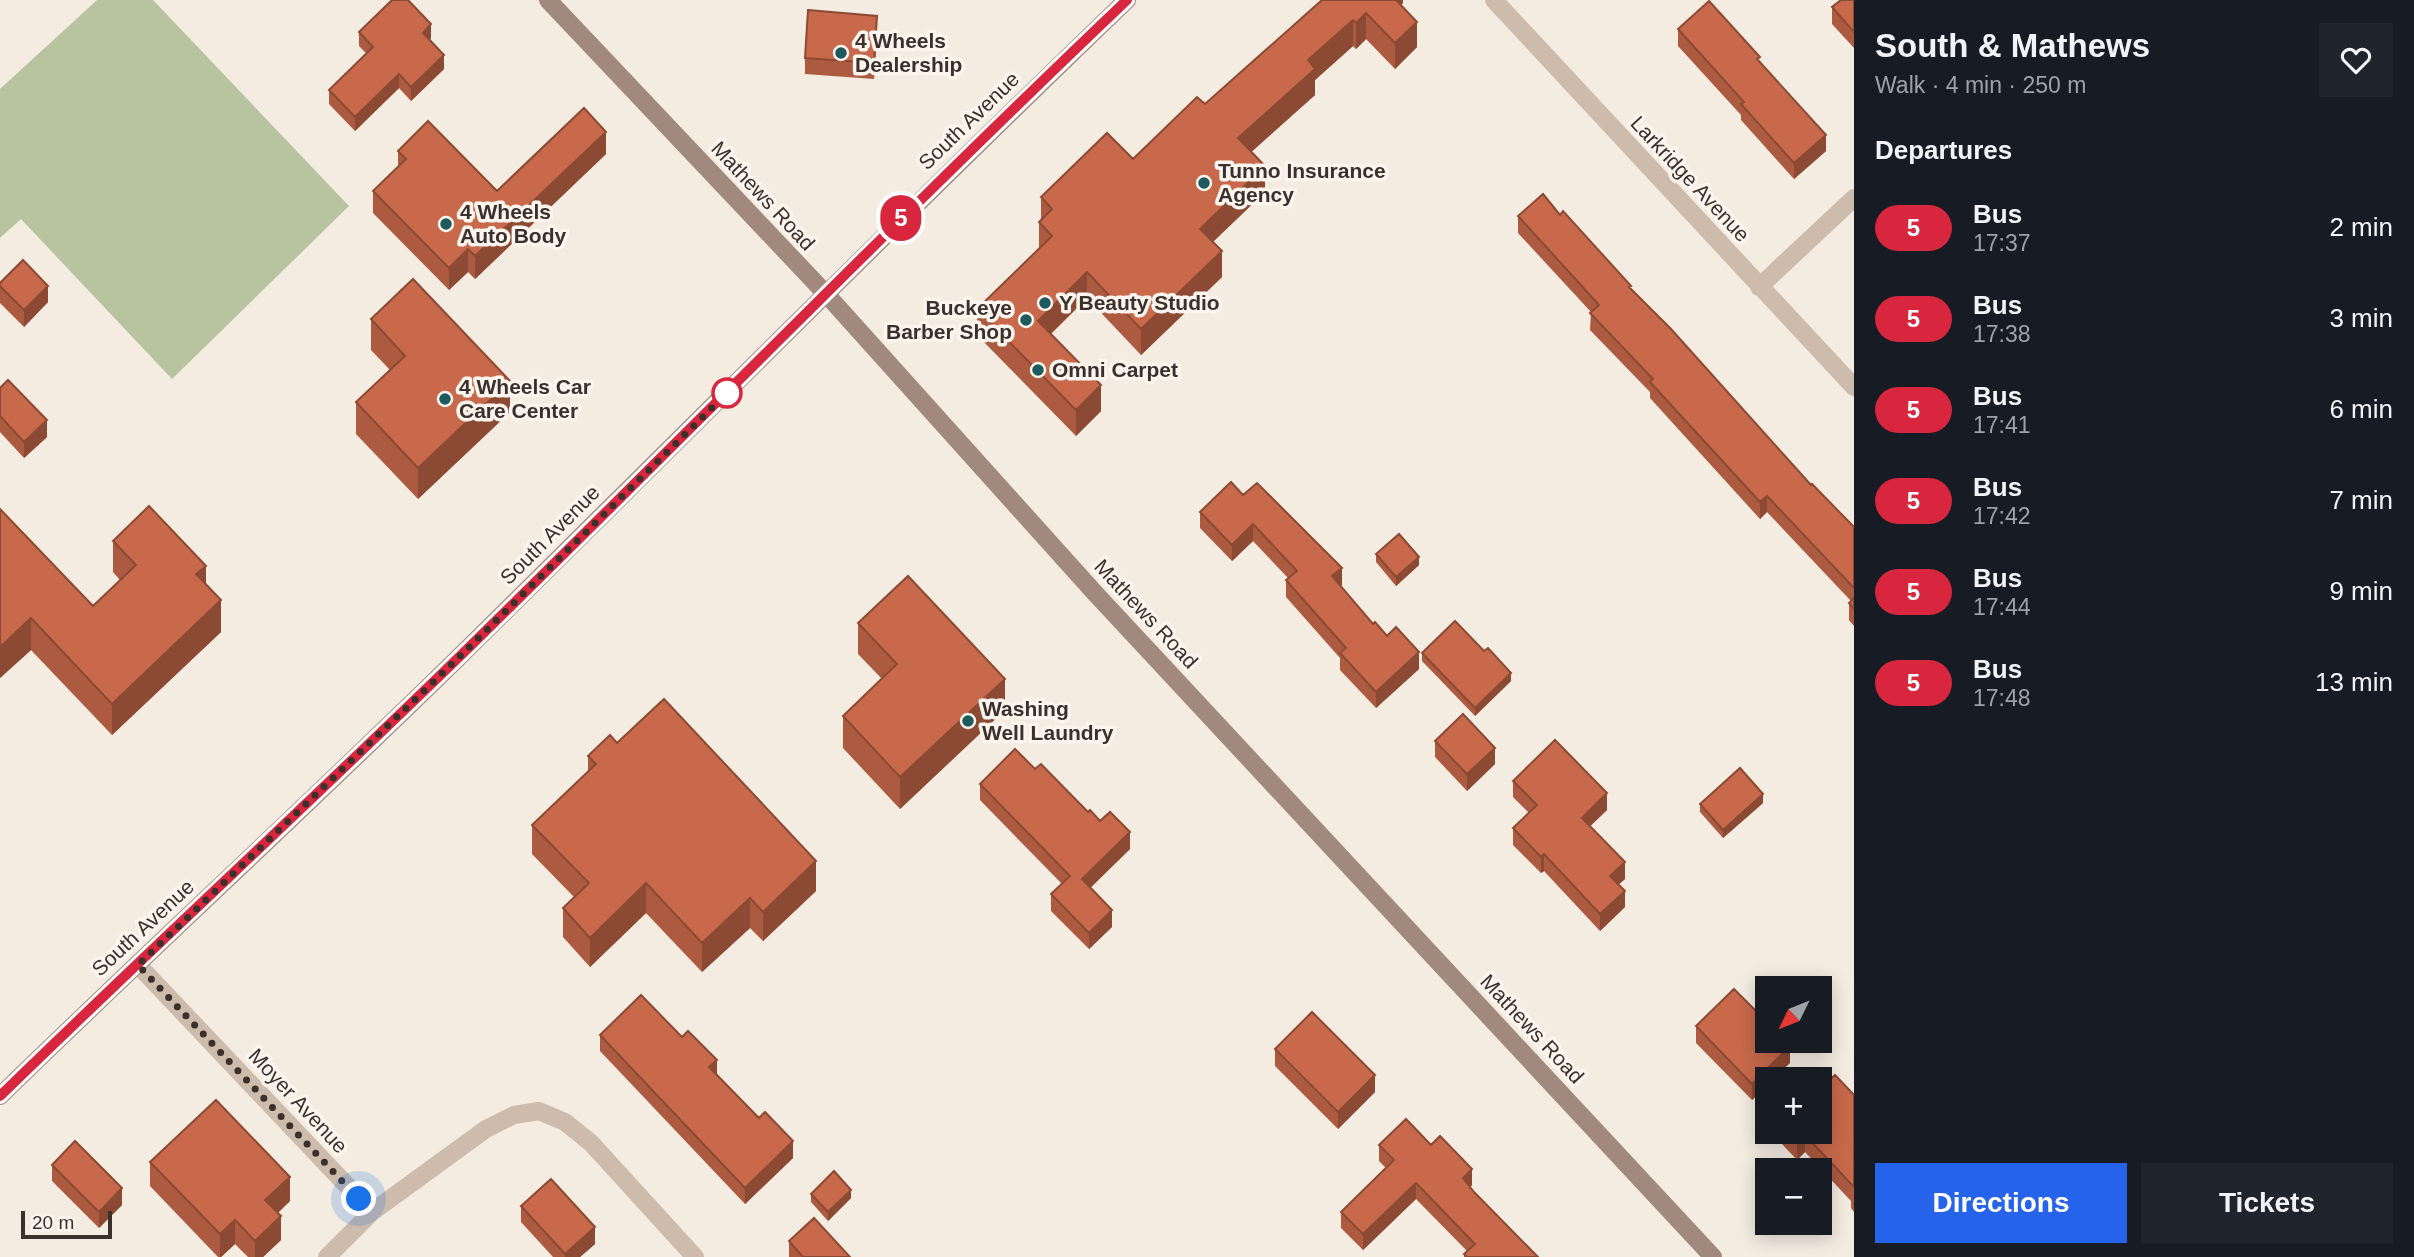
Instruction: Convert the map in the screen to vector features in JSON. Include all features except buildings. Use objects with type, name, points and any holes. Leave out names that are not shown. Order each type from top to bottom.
[{"type":"street","name":"Mathews Road","points":[[548,0],[827,295],[1085,582],[1713,1257]]},
{"type":"street","name":"South Avenue","points":[[0,1096],[445,671],[902,218],[1127,0]]},
{"type":"street","name":"Larkridge Avenue","points":[[1494,0],[1854,387]]},
{"type":"street","points":[[1759,287],[1854,198]]},
{"type":"street","name":"Moyer Avenue","points":[[138,965],[372,1212]]},
{"type":"street","points":[[327,1257],[372,1212],[486,1129],[514,1115],[540,1111],[565,1122],[591,1143],[695,1257]]},
{"type":"green space","points":[[97,0],[153,0],[349,206],[172,379],[21,219],[0,238],[0,89]]},
{"type":"bus line","name":"5","points":[[0,1096],[454,662],[902,218],[1127,0]]},
{"type":"place","name":"4 Wheels Dealership","points":[[841,53]]},
{"type":"place","name":"Tunno Insurance Agency","points":[[1204,183]]},
{"type":"place","name":"4 Wheels Auto Body","points":[[446,224]]},
{"type":"place","name":"Y Beauty Studio","points":[[1045,303]]},
{"type":"place","name":"Buckeye Barber Shop","points":[[1026,320]]},
{"type":"place","name":"Omni Carpet","points":[[1038,370]]},
{"type":"place","name":"4 Wheels Car Care Center","points":[[445,399]]},
{"type":"place","name":"Washing Well Laundry","points":[[968,721]]},
{"type":"route","points":[[359,1199],[138,965],[454,662],[729,391],[727,393]]}]
